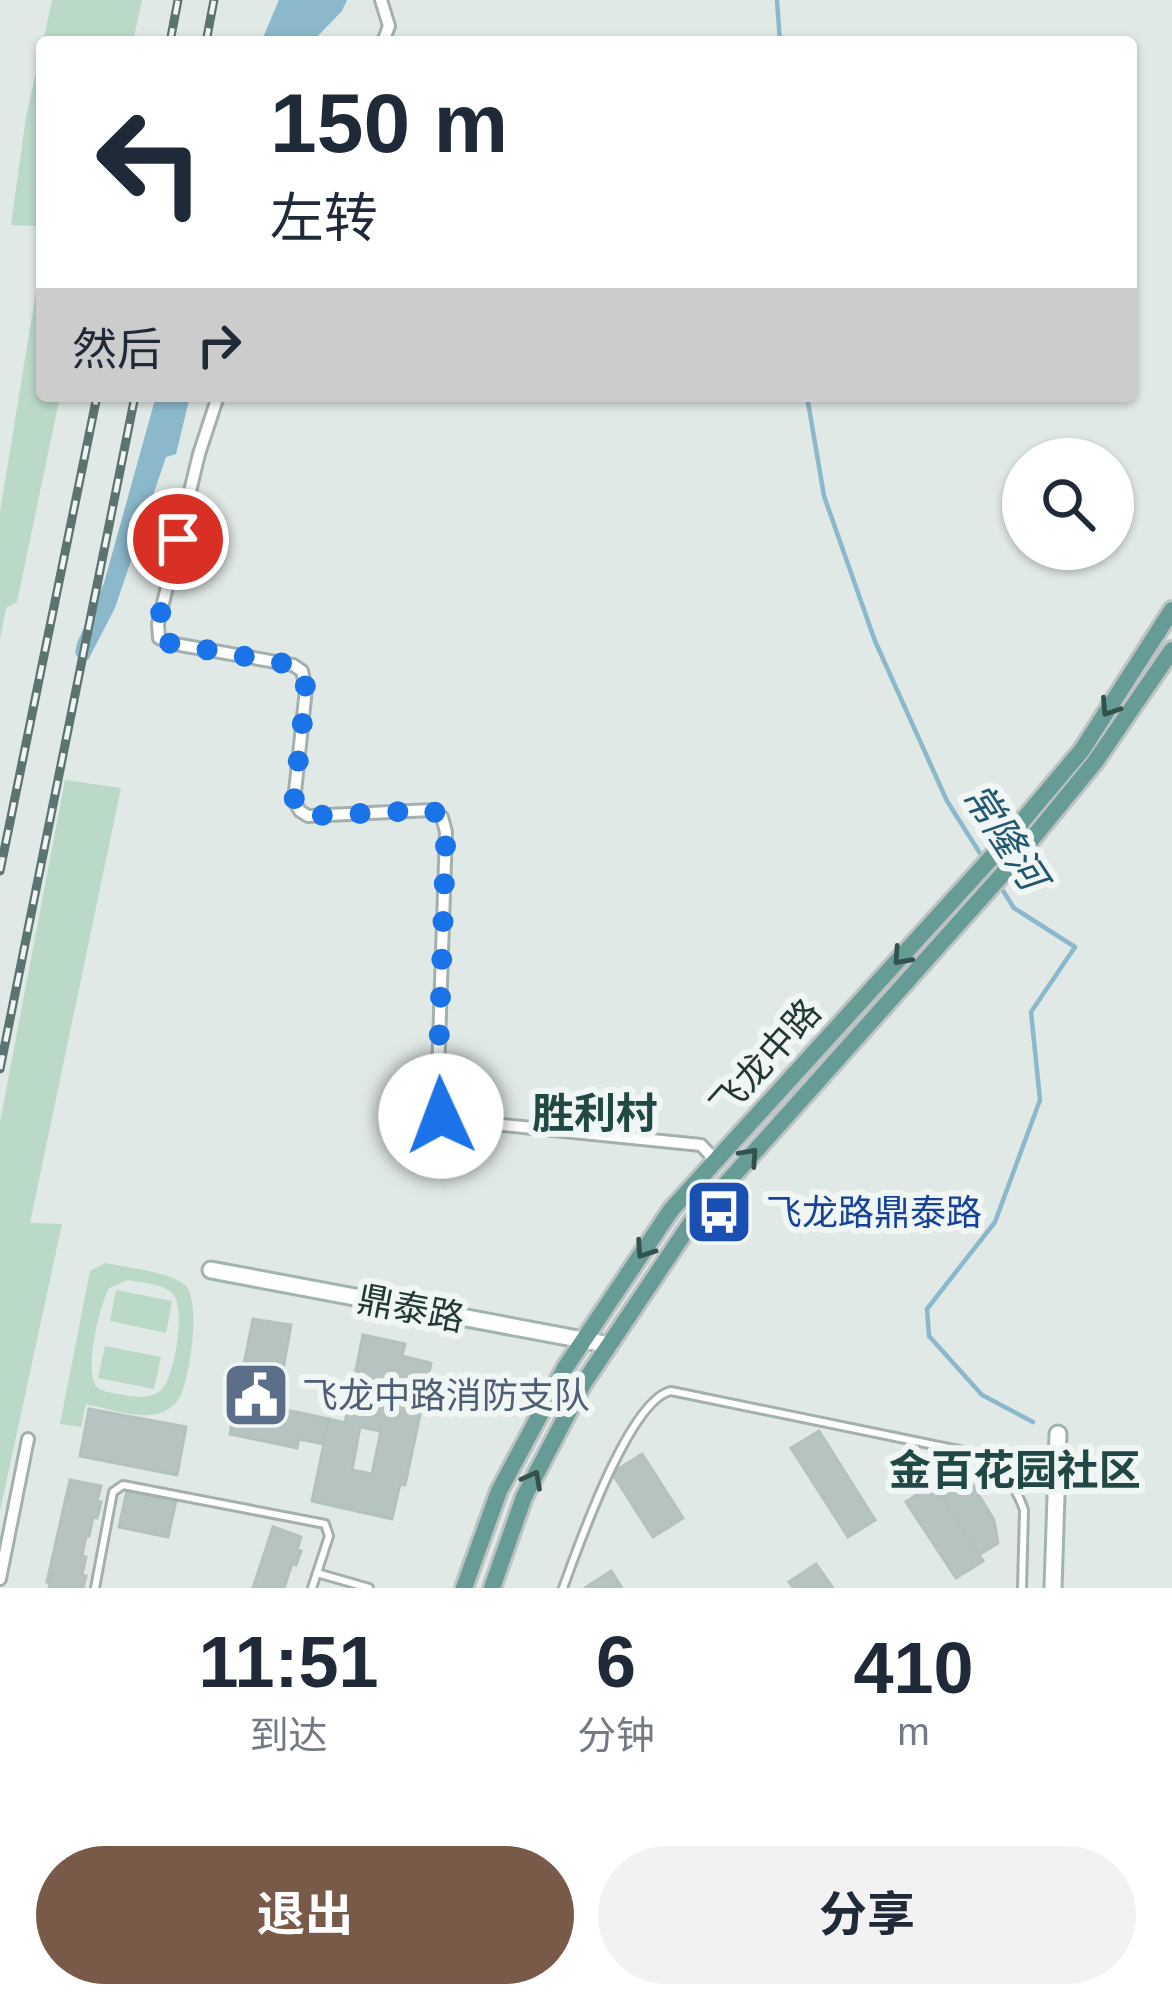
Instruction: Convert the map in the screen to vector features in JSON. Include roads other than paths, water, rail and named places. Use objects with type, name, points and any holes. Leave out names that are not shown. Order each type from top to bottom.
[{"type":"main road","name":"飞龙中路","points":[[464,1588],[499,1491],[566,1368],[671,1210],[986,864],[1082,750],[1172,610]]},
{"type":"main road","name":"飞龙中路","points":[[492,1588],[524,1497],[583,1384],[691,1223],[997,880],[1095,763],[1172,650]]},
{"type":"street","points":[[382,0],[389,26],[385,36]]},
{"type":"street","points":[[216,402],[199,454],[158,624],[159,638],[293,665],[302,671],[306,689],[294,801],[300,811],[308,816],[432,810],[442,818],[446,832],[437,1104],[441,1116],[701,1145],[716,1160]]},
{"type":"street","name":"鼎泰路","points":[[211,1270],[610,1345]]},
{"type":"street","points":[[1054,1588],[1058,1434]]},
{"type":"street","points":[[0,1579],[28,1439]]},
{"type":"lane","points":[[563,1588],[621,1449],[651,1403],[671,1391],[991,1459],[1024,1510],[1022,1588]]},
{"type":"lane","points":[[95,1588],[113,1492],[123,1485],[325,1524],[329,1536],[312,1588]]},
{"type":"lane","points":[[317,1573],[369,1588]]},
{"type":"water","points":[[279,0],[347,0],[318,36],[264,36]]},
{"type":"water","points":[[154,402],[189,402],[176,454],[166,457],[115,608],[88,660],[79,660],[77,643],[104,583]]},
{"type":"waterway","name":"常隆河","points":[[777,0],[780,36]]},
{"type":"waterway","name":"常隆河","points":[[808,402],[824,496],[875,641],[947,801],[983,858]]},
{"type":"waterway","name":"常隆河","points":[[998,883],[1014,908],[1075,947],[1031,1012],[1040,1100],[995,1222],[927,1309],[929,1336],[982,1395],[1033,1422]]},
{"type":"railway","points":[[171,36],[178,0]]},
{"type":"railway","points":[[207,36],[214,0]]},
{"type":"railway","points":[[0,871],[96,402]]},
{"type":"railway","points":[[0,1069],[134,402]]},
{"type":"place","name":"飞龙路鼎泰路","points":[[719,1212]]},
{"type":"place","name":"飞龙中路消防支队","points":[[256,1395]]},
{"type":"district","name":"胜利村","points":[[595,1113]]},
{"type":"district","name":"金百花园社区","points":[[1015,1470]]}]
